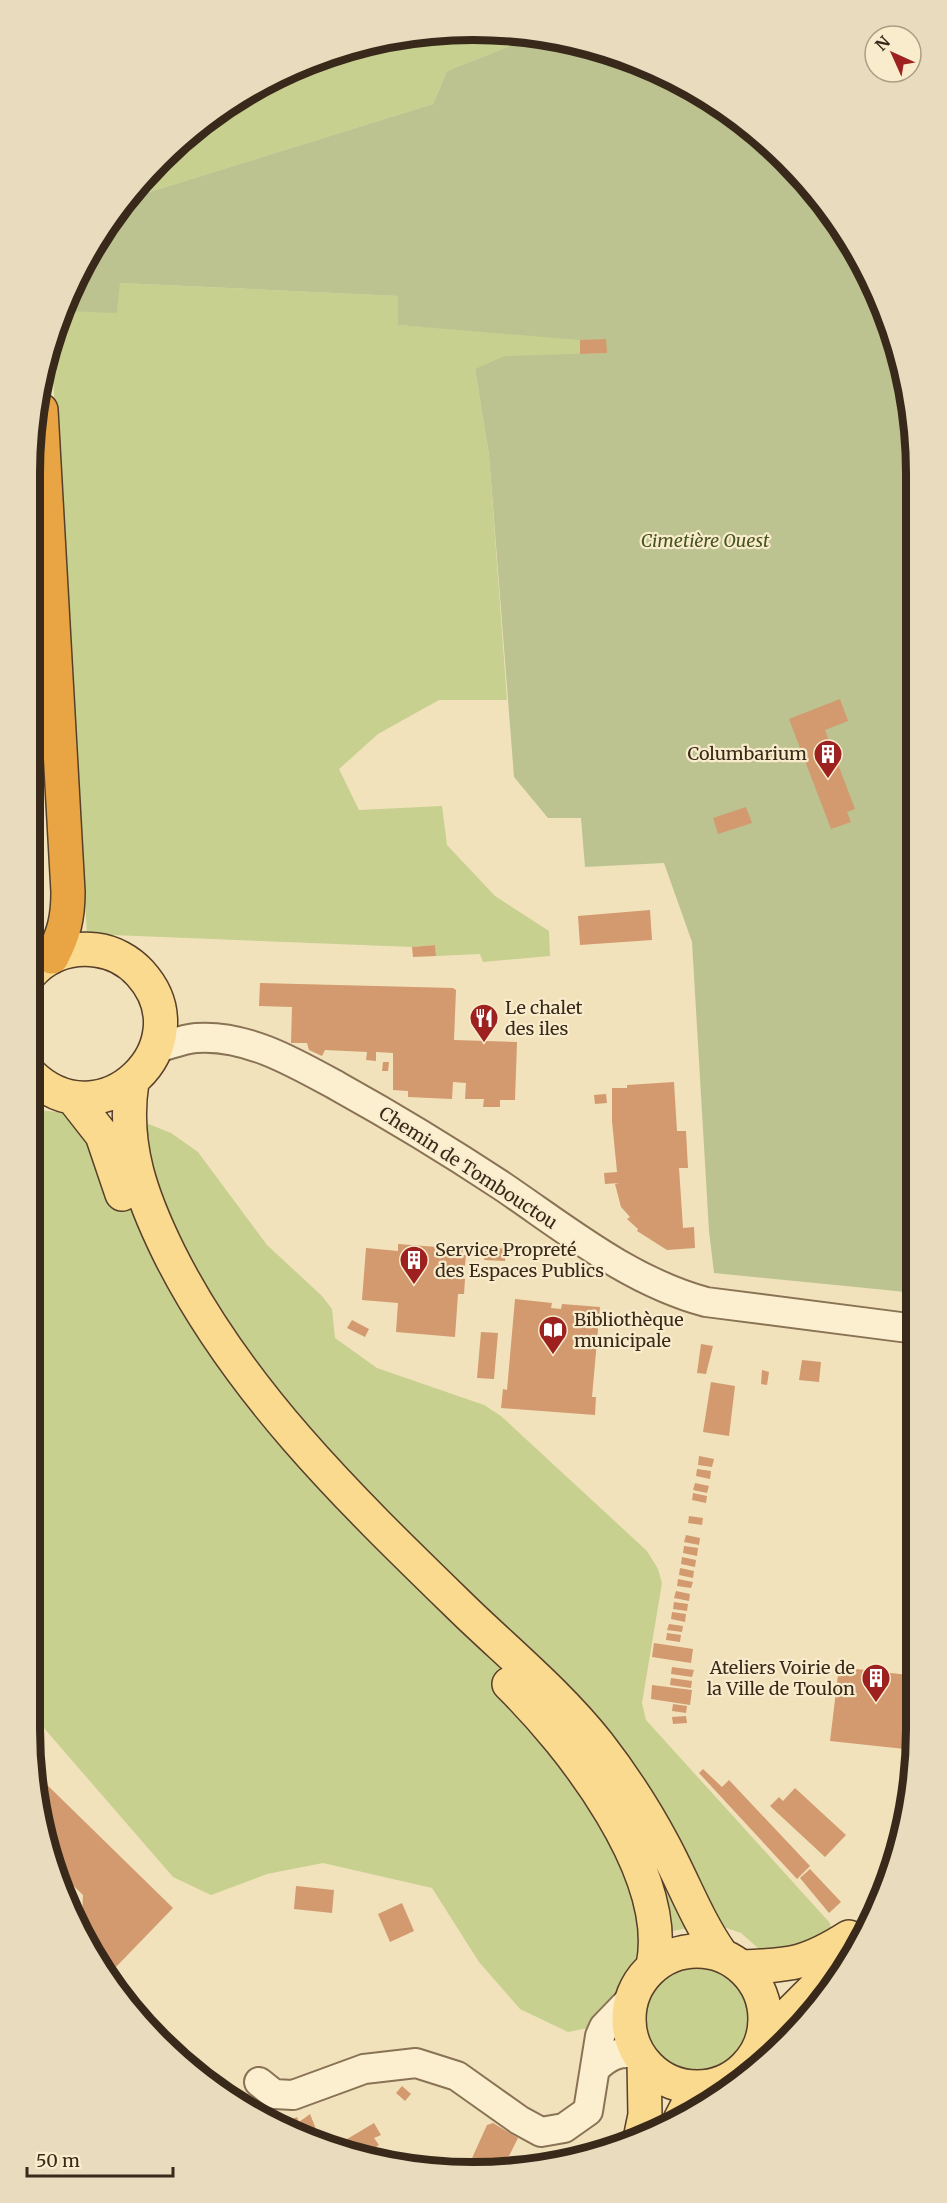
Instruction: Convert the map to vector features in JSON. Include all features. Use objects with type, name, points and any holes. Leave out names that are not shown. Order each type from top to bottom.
[{"type":"highway","points":[[41,965],[63,937],[68,920],[42,439]]},
{"type":"main road","points":[[40,1082],[55,1093],[73,1098],[104,1096],[132,1083],[146,1067],[156,1048],[160,1030],[159,1011],[146,980],[134,967],[119,957],[86,949],[41,965]]},
{"type":"main road","points":[[132,1083],[128,1127],[132,1160],[142,1193],[184,1283],[246,1379],[289,1432],[334,1480],[551,1693],[597,1743],[630,1789],[663,1844],[694,1910],[731,1961],[753,1979],[762,2001],[765,2026],[761,2042],[751,2060],[738,2073]]},
{"type":"main road","points":[[73,1098],[102,1135],[134,1230],[163,1286],[195,1341],[231,1391],[273,1446],[329,1506],[535,1709],[574,1756],[603,1799],[634,1858],[650,1902],[656,1950],[653,1966]]},
{"type":"main road","points":[[642,2129],[645,2115],[641,2058],[629,2027],[631,1999],[640,1981],[653,1966],[685,1951],[703,1950],[731,1961],[798,1964],[822,1954],[856,1932]]},
{"type":"main road","points":[[761,2042],[835,1968]]},
{"type":"main road","points":[[641,2058],[659,2076],[677,2084],[697,2087],[717,2084],[735,2075]]},
{"type":"main road","points":[[688,2105],[697,2087]]},
{"type":"street","name":"Chemin de Tombouctou","points":[[159,1011],[173,1024],[196,1038]]},
{"type":"street","name":"Chemin de Tombouctou","points":[[156,1048],[196,1038],[254,1046],[303,1067],[402,1122],[501,1186],[589,1247],[675,1293],[706,1302],[906,1328]]},
{"type":"street","points":[[259,2082],[274,2094],[293,2095],[364,2069],[416,2063],[457,2076],[519,2120],[541,2132],[564,2128],[588,2111],[600,2036],[604,2027],[631,1999]]},
{"type":"street","points":[[595,2069],[605,2059],[622,2052],[641,2058]]},
{"type":"green space","points":[[474,40],[518,43],[447,71],[433,104],[143,194],[188,148],[233,113],[308,73],[361,55],[417,44]]},
{"type":"green space","name":"Cimetière Ouest","points":[[518,43],[530,44],[613,63],[665,85],[714,113],[780,167],[817,210],[834,233],[862,282],[884,334],[898,389],[906,445],[906,1292],[714,1273],[709,1231],[692,942],[664,863],[585,867],[581,818],[548,818],[514,777],[489,455],[475,369],[505,356],[606,353],[606,340],[580,340],[398,325],[398,296],[120,283],[117,313],[72,311],[85,282],[113,233],[143,194],[433,104],[447,71]]},
{"type":"green space","points":[[120,283],[399,296],[398,325],[606,339],[607,353],[580,354],[475,369],[489,455],[507,700],[439,700],[378,734],[339,769],[359,810],[442,806],[447,845],[495,896],[549,931],[550,956],[483,962],[480,954],[436,956],[435,945],[412,947],[87,934],[53,372],[63,334],[75,303]]},
{"type":"green space","points":[[40,1110],[141,1121],[171,1133],[198,1152],[267,1245],[322,1296],[332,1309],[335,1338],[377,1368],[484,1405],[501,1416],[647,1551],[658,1569],[662,1583],[642,1703],[646,1720],[830,1923],[832,1937],[765,1954],[741,1933],[712,1923],[673,1931],[642,1951],[625,1972],[614,2012],[598,2026],[568,2032],[520,2009],[479,1962],[432,1888],[323,1863],[267,1874],[211,1895],[173,1877],[40,1724]]},
{"type":"green space","points":[[697,1964],[718,1968],[735,1980],[747,1997],[751,2018],[747,2039],[735,2056],[718,2068],[697,2072],[676,2068],[659,2056],[647,2039],[643,2018],[647,1997],[659,1980],[676,1968]]},
{"type":"building","points":[[606,339],[607,353],[580,354],[580,340]]},
{"type":"building","name":"Columbarium","points":[[840,699],[848,721],[825,730],[855,809],[847,812],[851,822],[831,829],[789,719]]},
{"type":"building","points":[[746,807],[752,823],[718,834],[713,818]]},
{"type":"building","points":[[650,910],[652,940],[580,945],[578,916]]},
{"type":"building","points":[[435,945],[436,956],[413,957],[412,947]]},
{"type":"building","points":[[260,983],[453,988],[456,990],[454,1040],[517,1042],[515,1100],[500,1100],[500,1107],[483,1107],[484,1099],[465,1099],[466,1083],[453,1082],[452,1099],[408,1097],[408,1091],[393,1090],[393,1053],[376,1052],[376,1061],[366,1060],[367,1052],[325,1050],[322,1056],[309,1050],[307,1043],[291,1043],[292,1007],[259,1006]]},
{"type":"building","points":[[383,1062],[389,1062],[388,1071],[382,1071]]},
{"type":"building","points":[[674,1082],[677,1131],[686,1131],[688,1168],[679,1168],[683,1228],[694,1227],[695,1248],[667,1250],[637,1231],[638,1229],[627,1219],[630,1217],[621,1207],[615,1184],[619,1183],[605,1184],[604,1173],[617,1172],[612,1121],[612,1088]]},
{"type":"building","points":[[606,1094],[607,1103],[595,1104],[594,1095]]},
{"type":"building","name":"Service Propreté des Espaces Publics","points":[[398,1244],[463,1249],[462,1255],[466,1255],[464,1276],[460,1278],[465,1279],[464,1294],[458,1294],[455,1337],[396,1332],[398,1303],[362,1300],[366,1248],[398,1251]]},
{"type":"building","points":[[486,1246],[506,1249],[505,1261],[484,1260]]},
{"type":"building","name":"Bibliothèque municipale","points":[[515,1299],[552,1303],[551,1308],[561,1309],[562,1304],[600,1307],[592,1397],[596,1397],[595,1415],[501,1408],[503,1389],[507,1390]]},
{"type":"building","points":[[352,1320],[369,1329],[365,1337],[347,1328]]},
{"type":"building","points":[[481,1332],[498,1333],[494,1379],[477,1378]]},
{"type":"building","points":[[701,1344],[713,1346],[706,1374],[697,1373]]},
{"type":"building","points":[[802,1360],[821,1362],[819,1382],[799,1380]]},
{"type":"building","points":[[762,1370],[769,1372],[767,1385],[761,1384]]},
{"type":"building","points":[[711,1382],[735,1386],[729,1436],[703,1432]]},
{"type":"building","points":[[699,1456],[714,1459],[712,1467],[698,1465]]},
{"type":"building","points":[[697,1469],[711,1471],[710,1479],[696,1476]]},
{"type":"building","points":[[695,1483],[709,1486],[707,1493],[693,1490]]},
{"type":"building","points":[[693,1493],[707,1496],[706,1503],[692,1500]]},
{"type":"building","points":[[689,1516],[703,1518],[702,1525],[688,1523]]},
{"type":"building","points":[[686,1535],[700,1538],[699,1545],[684,1542]]},
{"type":"building","points":[[684,1546],[698,1548],[697,1556],[683,1553]]},
{"type":"building","points":[[682,1557],[696,1560],[695,1567],[681,1564]]},
{"type":"building","points":[[680,1568],[694,1571],[693,1578],[679,1575]]},
{"type":"building","points":[[678,1579],[693,1582],[691,1588],[677,1586]]},
{"type":"building","points":[[676,1591],[690,1594],[689,1601],[674,1598]]},
{"type":"building","points":[[674,1602],[688,1604],[687,1611],[673,1609]]},
{"type":"building","points":[[672,1612],[686,1614],[685,1622],[671,1619]]},
{"type":"building","points":[[669,1624],[683,1626],[682,1632],[667,1630]]},
{"type":"building","points":[[667,1633],[681,1635],[680,1642],[666,1640]]},
{"type":"building","points":[[654,1643],[693,1649],[691,1663],[652,1657]]},
{"type":"building","points":[[672,1667],[694,1670],[692,1677],[671,1674]]},
{"type":"building","name":"Ateliers Voirie de la Ville de Toulon","points":[[839,1667],[906,1675],[906,1749],[830,1741]]},
{"type":"building","points":[[671,1678],[692,1681],[691,1688],[670,1685]]},
{"type":"building","points":[[652,1685],[692,1690],[690,1705],[651,1699]]},
{"type":"building","points":[[673,1704],[687,1706],[686,1713],[672,1711]]},
{"type":"building","points":[[686,1716],[687,1723],[673,1724],[672,1717]]},
{"type":"building","points":[[703,1769],[722,1787],[729,1780],[810,1866],[797,1879],[699,1773]]},
{"type":"building","points":[[44,1781],[173,1908],[114,1969],[82,1914],[83,1895],[67,1880],[63,1869],[55,1842]]},
{"type":"building","points":[[795,1788],[846,1835],[825,1857],[770,1806],[779,1797],[783,1801]]},
{"type":"building","points":[[810,1869],[841,1902],[829,1913],[800,1878]]},
{"type":"building","points":[[296,1886],[334,1890],[332,1913],[294,1909]]},
{"type":"building","points":[[402,1903],[414,1931],[390,1942],[378,1914]]},
{"type":"building","points":[[402,2086],[411,2094],[405,2101],[396,2093]]},
{"type":"building","points":[[310,2114],[316,2129],[308,2130],[294,2123],[292,2119],[297,2117],[299,2122]]},
{"type":"building","points":[[374,2123],[381,2135],[374,2138],[379,2145],[371,2150],[342,2142]]},
{"type":"building","points":[[493,2123],[518,2138],[506,2162],[470,2162],[487,2125]]},
{"type":"place","name":"Columbarium","points":[[828,780]]},
{"type":"place","name":"Le chalet des iles","points":[[484,1044]]},
{"type":"place","name":"Service Propreté des Espaces Publics","points":[[414,1286]]},
{"type":"place","name":"Bibliothèque municipale","points":[[553,1356]]},
{"type":"place","name":"Ateliers Voirie de la Ville de Toulon","points":[[876,1704]]}]
